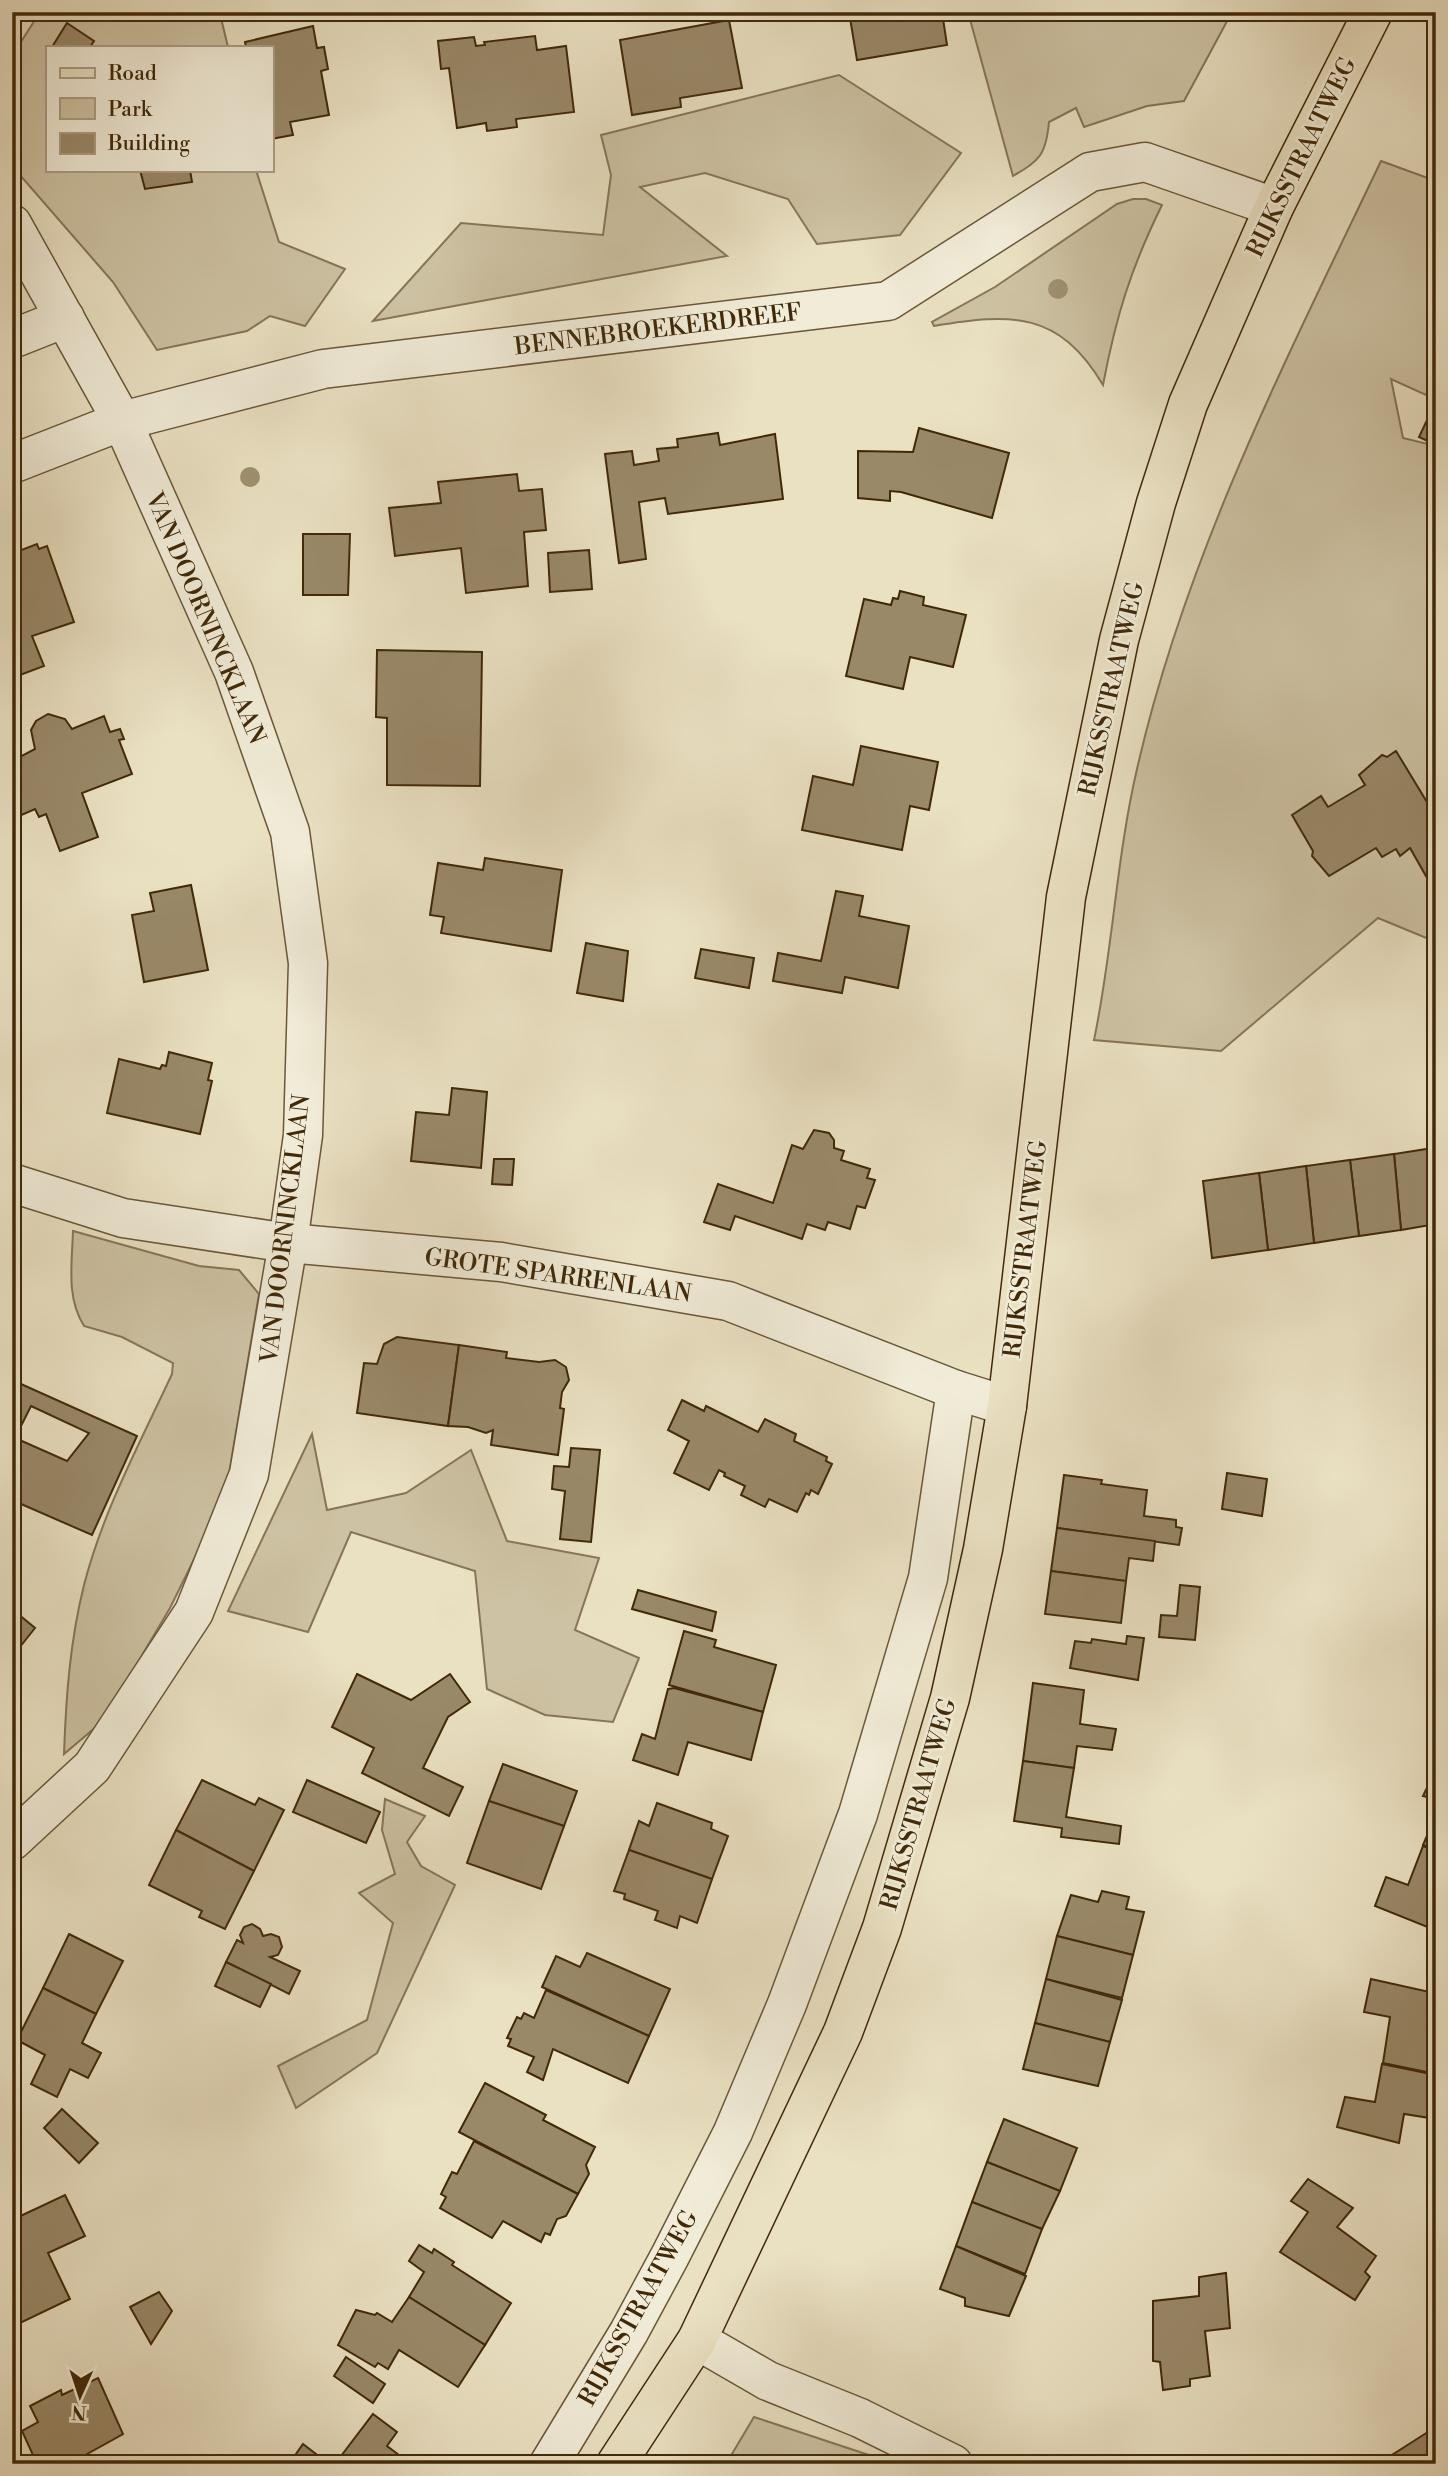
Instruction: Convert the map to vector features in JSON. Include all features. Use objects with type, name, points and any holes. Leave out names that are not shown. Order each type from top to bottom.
[{"type":"main road","name":"RIJKSSTRAATWEG","points":[[616,2464],[696,2340],[843,2032],[882,1928],[950,1699],[983,1549],[1007,1406],[1066,897],[1119,640],[1156,503],[1188,404],[1274,207],[1373,12]]},
{"type":"street","name":"BENNEBROEKERDREEF","points":[[12,464],[122,421],[323,369],[888,301],[1090,172],[1145,162],[1274,207]]},
{"type":"street","name":"VAN DOORNINCKLAAN","points":[[12,224],[122,421],[234,672],[290,832],[308,963],[303,1135],[288,1243],[249,1474],[194,1612],[92,1767],[12,1841]]},
{"type":"street","points":[[12,339],[65,318]]},
{"type":"street","name":"GROTE SPARRENLAAN","points":[[12,1183],[122,1218],[288,1243],[500,1262],[728,1301],[956,1390],[1007,1406]]},
{"type":"street","name":"RIJKSSTRAATWEG","points":[[549,2464],[629,2332],[670,2256],[733,2132],[788,2004],[858,1814],[928,1578],[956,1390]]},
{"type":"street","points":[[696,2340],[768,2381],[860,2418],[953,2464]]},
{"type":"green space","points":[[40,12],[235,12],[221,18],[228,46],[46,46],[46,172],[257,172],[279,242],[345,269],[305,326],[270,316],[247,331],[157,350],[113,282],[12,166],[12,56]]},
{"type":"green space","points":[[968,12],[1232,12],[1184,101],[1147,106],[1084,127],[1076,108],[1049,122],[1046,142],[1040,155],[1013,176]]},
{"type":"green space","points":[[839,75],[961,153],[900,235],[817,244],[788,199],[705,173],[640,187],[727,256],[373,321],[461,223],[603,235],[611,175],[601,135]]},
{"type":"green space","points":[[1381,161],[1436,181],[1436,369],[1426,395],[1391,379],[1403,438],[1436,446],[1436,942],[1378,918],[1221,1051],[1094,1040],[1137,769],[1158,689],[1183,611],[1211,534],[1275,383]]},
{"type":"green space","points":[[1133,199],[1146,199],[1162,205],[1126,293],[1103,385],[1069,343],[1051,330],[1031,323],[987,319],[934,326],[932,322],[995,287],[1117,204]]},
{"type":"green space","points":[[73,1231],[199,1266],[239,1270],[259,1294],[228,1480],[202,1543],[170,1608],[103,1721],[64,1754],[70,1669],[84,1585],[101,1531],[172,1374],[173,1363],[122,1337],[84,1326],[72,1292]]},
{"type":"green space","points":[[312,1434],[327,1510],[406,1493],[471,1450],[507,1541],[599,1558],[575,1630],[639,1658],[613,1722],[545,1715],[487,1689],[475,1571],[351,1532],[308,1632],[228,1611]]},
{"type":"green space","points":[[385,1799],[425,1816],[407,1842],[421,1866],[455,1885],[377,2053],[296,2108],[278,2066],[367,2020],[393,1923],[359,1893],[395,1874],[382,1830]]},
{"type":"green space","points":[[754,2417],[896,2464],[726,2464]]},
{"type":"building","points":[[849,12],[942,12],[947,45],[857,60]]},
{"type":"building","points":[[729,20],[742,88],[680,98],[681,107],[632,115],[620,40]]},
{"type":"building","points":[[67,23],[94,41],[91,46],[53,46]]},
{"type":"building","points":[[313,26],[317,48],[324,47],[328,69],[321,71],[329,115],[290,122],[293,135],[273,139],[273,46],[246,46],[245,42]]},
{"type":"building","points":[[535,36],[537,50],[566,46],[574,112],[516,119],[517,127],[487,131],[486,123],[457,128],[449,68],[441,69],[438,41],[474,37],[476,46],[485,45],[484,42]]},
{"type":"building","points":[[141,172],[190,172],[192,182],[145,189]]},
{"type":"building","points":[[1436,401],[1436,445],[1419,437]]},
{"type":"building","points":[[919,428],[1009,453],[992,518],[901,492],[890,491],[890,501],[858,498],[858,451],[913,452]]},
{"type":"building","points":[[718,433],[720,445],[775,434],[783,499],[668,514],[665,498],[639,502],[646,559],[619,563],[605,454],[632,451],[634,465],[659,461],[657,449],[678,447],[677,439]]},
{"type":"building","points":[[517,474],[519,491],[542,489],[546,530],[524,532],[528,586],[466,593],[461,548],[395,556],[389,508],[441,503],[438,482]]},
{"type":"building","points":[[303,534],[350,534],[348,595],[303,595]]},
{"type":"building","points":[[37,544],[39,549],[47,546],[74,622],[32,636],[44,666],[12,678],[12,559],[18,557],[16,552]]},
{"type":"building","points":[[589,550],[592,589],[550,592],[548,553]]},
{"type":"building","points":[[900,591],[924,597],[923,605],[966,615],[953,667],[910,657],[903,689],[846,676],[864,599],[891,605],[893,598],[898,599]]},
{"type":"building","points":[[377,650],[482,652],[480,786],[387,785],[387,718],[376,717]]},
{"type":"building","points":[[48,714],[65,719],[72,729],[104,716],[110,732],[120,729],[124,739],[119,740],[132,774],[82,793],[98,837],[60,851],[46,814],[39,817],[35,809],[17,817],[12,806],[12,761],[35,749],[31,730],[36,721]]},
{"type":"building","points":[[861,746],[938,762],[929,810],[910,806],[902,850],[802,830],[813,776],[853,785]]},
{"type":"building","points":[[1396,751],[1436,817],[1428,822],[1436,836],[1436,870],[1426,876],[1410,848],[1400,856],[1396,849],[1382,857],[1376,848],[1329,876],[1312,856],[1313,851],[1292,815],[1321,796],[1328,807],[1365,785],[1359,775],[1382,755],[1387,757]]},
{"type":"building","points":[[485,858],[562,870],[551,951],[441,933],[444,917],[430,915],[438,863],[483,870]]},
{"type":"building","points":[[191,885],[208,970],[144,982],[132,915],[154,911],[150,893]]},
{"type":"building","points":[[836,891],[863,896],[859,916],[909,926],[898,988],[845,977],[842,993],[773,981],[778,953],[821,961]]},
{"type":"building","points":[[586,943],[628,951],[623,1001],[577,993]]},
{"type":"building","points":[[701,949],[754,958],[749,988],[695,978]]},
{"type":"building","points":[[169,1052],[212,1063],[208,1080],[212,1081],[200,1134],[107,1113],[119,1059],[160,1069],[162,1065],[166,1066]]},
{"type":"building","points":[[452,1088],[487,1092],[481,1168],[411,1161],[416,1112],[449,1115]]},
{"type":"building","points":[[814,1130],[829,1133],[834,1140],[834,1148],[844,1151],[841,1160],[870,1169],[867,1178],[875,1180],[865,1208],[857,1206],[850,1229],[828,1222],[825,1230],[807,1224],[802,1239],[735,1216],[730,1230],[704,1222],[718,1184],[773,1203],[792,1145],[803,1149]]},
{"type":"building","points":[[1433,1148],[1436,1224],[1401,1230],[1394,1154]]},
{"type":"building","points":[[1394,1154],[1401,1230],[1359,1236],[1350,1160]]},
{"type":"building","points":[[494,1159],[514,1159],[512,1185],[492,1184]]},
{"type":"building","points":[[1350,1160],[1359,1236],[1314,1243],[1306,1166]]},
{"type":"building","points":[[1306,1166],[1314,1243],[1268,1250],[1259,1173]]},
{"type":"building","points":[[1259,1173],[1268,1250],[1212,1258],[1203,1181]]},
{"type":"building","points":[[397,1337],[459,1345],[448,1426],[357,1413],[364,1363],[377,1364],[384,1344]]},
{"type":"building","points":[[459,1345],[507,1352],[506,1358],[539,1362],[555,1360],[566,1367],[569,1380],[562,1392],[560,1408],[564,1409],[558,1455],[491,1445],[493,1430],[486,1433],[468,1427],[448,1426]]},
{"type":"building","points":[[12,1380],[137,1436],[92,1535],[12,1500]],"holes":[[[31,1406],[89,1433],[67,1461],[15,1438]]]},
{"type":"building","points":[[682,1400],[704,1411],[706,1406],[758,1432],[765,1419],[796,1434],[794,1441],[827,1457],[826,1461],[832,1464],[818,1494],[811,1490],[809,1495],[806,1493],[797,1512],[769,1499],[765,1507],[741,1495],[745,1486],[724,1476],[725,1473],[719,1470],[709,1490],[674,1473],[689,1441],[668,1430]]},
{"type":"building","points":[[571,1448],[600,1450],[591,1542],[560,1539],[565,1491],[552,1489],[554,1466],[569,1467]]},
{"type":"building","points":[[1227,1473],[1267,1479],[1262,1516],[1222,1509]]},
{"type":"building","points":[[1064,1475],[1102,1480],[1101,1484],[1147,1490],[1144,1516],[1176,1520],[1176,1527],[1182,1528],[1179,1545],[1057,1528]]},
{"type":"building","points":[[1057,1528],[1155,1541],[1153,1561],[1129,1558],[1126,1581],[1051,1571]]},
{"type":"building","points":[[1051,1571],[1126,1581],[1121,1623],[1045,1614]]},
{"type":"building","points":[[1180,1585],[1200,1587],[1195,1640],[1159,1637],[1161,1615],[1177,1616]]},
{"type":"building","points":[[638,1590],[716,1612],[712,1631],[632,1609]]},
{"type":"building","points":[[12,1609],[35,1628],[12,1657]]},
{"type":"building","points":[[684,1631],[716,1640],[714,1647],[776,1665],[763,1712],[669,1685]]},
{"type":"building","points":[[1127,1636],[1144,1638],[1138,1680],[1070,1668],[1075,1641],[1091,1643],[1092,1639],[1126,1644]]},
{"type":"building","points":[[357,1674],[411,1700],[450,1674],[470,1702],[448,1717],[423,1768],[463,1787],[449,1816],[362,1773],[374,1748],[332,1727]]},
{"type":"building","points":[[1033,1683],[1084,1690],[1080,1724],[1116,1729],[1112,1750],[1077,1746],[1074,1768],[1023,1761]]},
{"type":"building","points":[[674,1688],[763,1712],[751,1760],[688,1742],[678,1775],[633,1760],[642,1734],[655,1739],[668,1689]]},
{"type":"building","points":[[1023,1761],[1074,1768],[1066,1817],[1121,1826],[1119,1844],[1061,1837],[1062,1828],[1014,1821]]},
{"type":"building","points":[[503,1764],[577,1791],[564,1826],[489,1801]]},
{"type":"building","points":[[1436,1771],[1436,1799],[1423,1796]]},
{"type":"building","points":[[202,1780],[255,1805],[259,1798],[284,1810],[254,1871],[176,1830]]},
{"type":"building","points":[[307,1780],[380,1812],[366,1843],[293,1812]]},
{"type":"building","points":[[489,1801],[564,1826],[541,1889],[467,1863]]},
{"type":"building","points":[[657,1803],[712,1823],[711,1829],[728,1836],[712,1879],[629,1850],[639,1821],[649,1826]]},
{"type":"building","points":[[1436,1815],[1436,1850],[1423,1845]]},
{"type":"building","points":[[176,1830],[254,1871],[225,1929],[199,1917],[202,1911],[149,1885]]},
{"type":"building","points":[[1423,1846],[1436,1851],[1436,1917],[1430,1928],[1375,1906],[1386,1877],[1408,1885]]},
{"type":"building","points":[[629,1850],[712,1879],[697,1923],[680,1916],[677,1928],[655,1920],[658,1911],[624,1899],[625,1894],[614,1891]]},
{"type":"building","points":[[1102,1891],[1129,1897],[1126,1909],[1144,1912],[1133,1955],[1057,1936],[1071,1895],[1098,1902]]},
{"type":"building","points":[[252,1924],[260,1929],[263,1936],[271,1934],[279,1937],[282,1947],[278,1955],[270,1957],[300,1971],[289,1994],[226,1962],[237,1940],[243,1943],[240,1935],[244,1927]]},
{"type":"building","points":[[69,1934],[123,1961],[96,2014],[43,1988]]},
{"type":"building","points":[[1057,1936],[1133,1955],[1122,1998],[1046,1979]]},
{"type":"building","points":[[587,1953],[670,1989],[649,2036],[542,1987],[556,1956],[580,1967]]},
{"type":"building","points":[[226,1962],[271,1984],[260,2007],[215,1986]]},
{"type":"building","points":[[1046,1979],[1122,2000],[1110,2042],[1035,2023]]},
{"type":"building","points":[[1371,1979],[1434,1993],[1429,2027],[1436,2028],[1436,2074],[1383,2063],[1390,2017],[1364,2012]]},
{"type":"building","points":[[43,1988],[96,2014],[82,2043],[101,2053],[88,2078],[70,2069],[57,2097],[31,2084],[45,2055],[17,2040]]},
{"type":"building","points":[[546,1990],[649,2036],[628,2083],[553,2049],[543,2080],[527,2072],[534,2057],[508,2046],[511,2039],[507,2038],[517,2017],[521,2019],[524,2013],[534,2018]]},
{"type":"building","points":[[1035,2023],[1110,2042],[1098,2086],[1023,2069]]},
{"type":"building","points":[[1382,2064],[1436,2075],[1436,2119],[1404,2114],[1399,2143],[1337,2127],[1345,2097],[1375,2102]]},
{"type":"building","points":[[485,2083],[546,2115],[543,2120],[595,2147],[586,2165],[589,2174],[578,2194],[459,2132]]},
{"type":"building","points":[[62,2109],[98,2143],[79,2163],[44,2128]]},
{"type":"building","points":[[1004,2119],[1077,2148],[1060,2191],[987,2162]]},
{"type":"building","points":[[474,2141],[578,2194],[566,2216],[557,2219],[550,2235],[545,2233],[541,2242],[503,2221],[492,2238],[440,2208],[446,2197],[441,2194],[452,2172],[457,2174]]},
{"type":"building","points":[[987,2162],[1060,2191],[1042,2229],[972,2202]]},
{"type":"building","points":[[1308,2179],[1353,2208],[1337,2227],[1376,2256],[1365,2272],[1370,2277],[1355,2300],[1280,2252],[1308,2212],[1291,2201]]},
{"type":"building","points":[[65,2195],[85,2236],[48,2253],[70,2299],[18,2324],[15,2318],[12,2319],[12,2220]]},
{"type":"building","points":[[972,2202],[1042,2229],[1025,2274],[956,2246]]},
{"type":"building","points":[[419,2245],[432,2253],[434,2249],[454,2262],[452,2265],[511,2303],[485,2345],[409,2297],[424,2272],[409,2261]]},
{"type":"building","points":[[956,2246],[1026,2276],[1009,2316],[965,2306],[965,2298],[940,2289]]},
{"type":"building","points":[[1226,2273],[1230,2328],[1205,2331],[1210,2376],[1190,2379],[1190,2386],[1163,2390],[1160,2362],[1153,2361],[1153,2301],[1199,2296],[1199,2277]]},
{"type":"building","points":[[159,2292],[172,2311],[151,2344],[130,2307]]},
{"type":"building","points":[[409,2297],[485,2345],[458,2387],[399,2350],[388,2369],[378,2363],[375,2367],[338,2345],[356,2310],[375,2315],[377,2313],[392,2322]]},
{"type":"building","points":[[346,2357],[385,2384],[373,2403],[334,2376]]},
{"type":"building","points":[[98,2378],[123,2434],[69,2464],[37,2464],[22,2431],[38,2422],[30,2406],[61,2390],[62,2395]]},
{"type":"building","points":[[373,2414],[397,2432],[387,2446],[407,2461],[404,2464],[335,2464]]},
{"type":"building","points":[[1431,2430],[1436,2436],[1436,2464],[1400,2464],[1392,2455]]},
{"type":"building","points":[[303,2444],[329,2464],[289,2464]]}]
